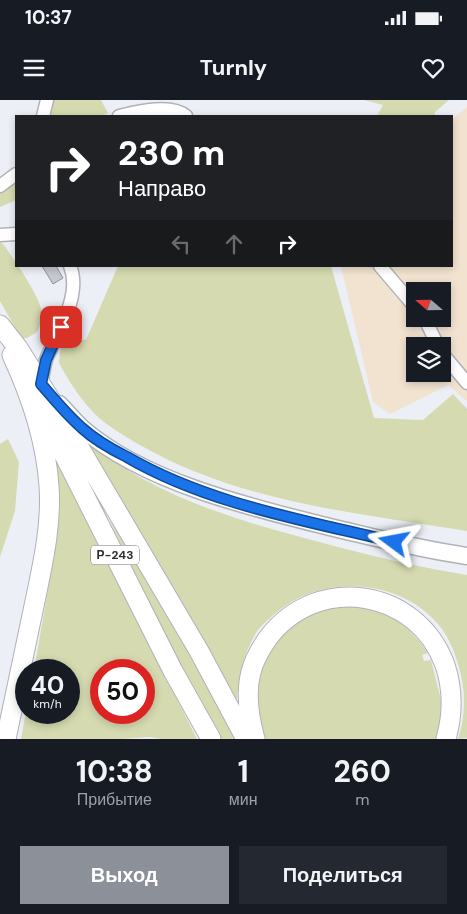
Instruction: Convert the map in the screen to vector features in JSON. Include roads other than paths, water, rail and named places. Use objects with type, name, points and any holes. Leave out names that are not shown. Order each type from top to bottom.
[{"type":"highway","name":"Р-243","points":[[0,325],[18,348],[41,384],[199,651],[246,739]]},
{"type":"highway","name":"Р-243","points":[[0,329],[19,371],[35,414],[44,449],[49,487],[49,518],[43,559],[6,739]]},
{"type":"highway","name":"Р-243","points":[[19,371],[41,410],[173,671],[211,739]]},
{"type":"highway","points":[[255,739],[249,712],[248,692],[251,672],[263,645],[278,626],[296,611],[316,602],[338,598],[361,598],[383,603],[413,618],[425,629],[441,656],[451,687],[452,704],[446,739]]},
{"type":"main road","name":"Р-243","points":[[41,384],[82,428],[110,448],[142,466],[181,484],[244,505],[319,524],[394,542],[467,556]]},
{"type":"lane","points":[[43,115],[47,100]]},
{"type":"lane","points":[[122,115],[143,110],[165,110],[185,115]]},
{"type":"lane","points":[[0,186],[15,175]]},
{"type":"lane","points":[[0,235],[15,234]]},
{"type":"lane","points":[[41,384],[46,360],[66,315],[73,289],[73,274],[70,267]]},
{"type":"lane","points":[[381,267],[406,296]]},
{"type":"lane","points":[[451,364],[467,383]]}]
